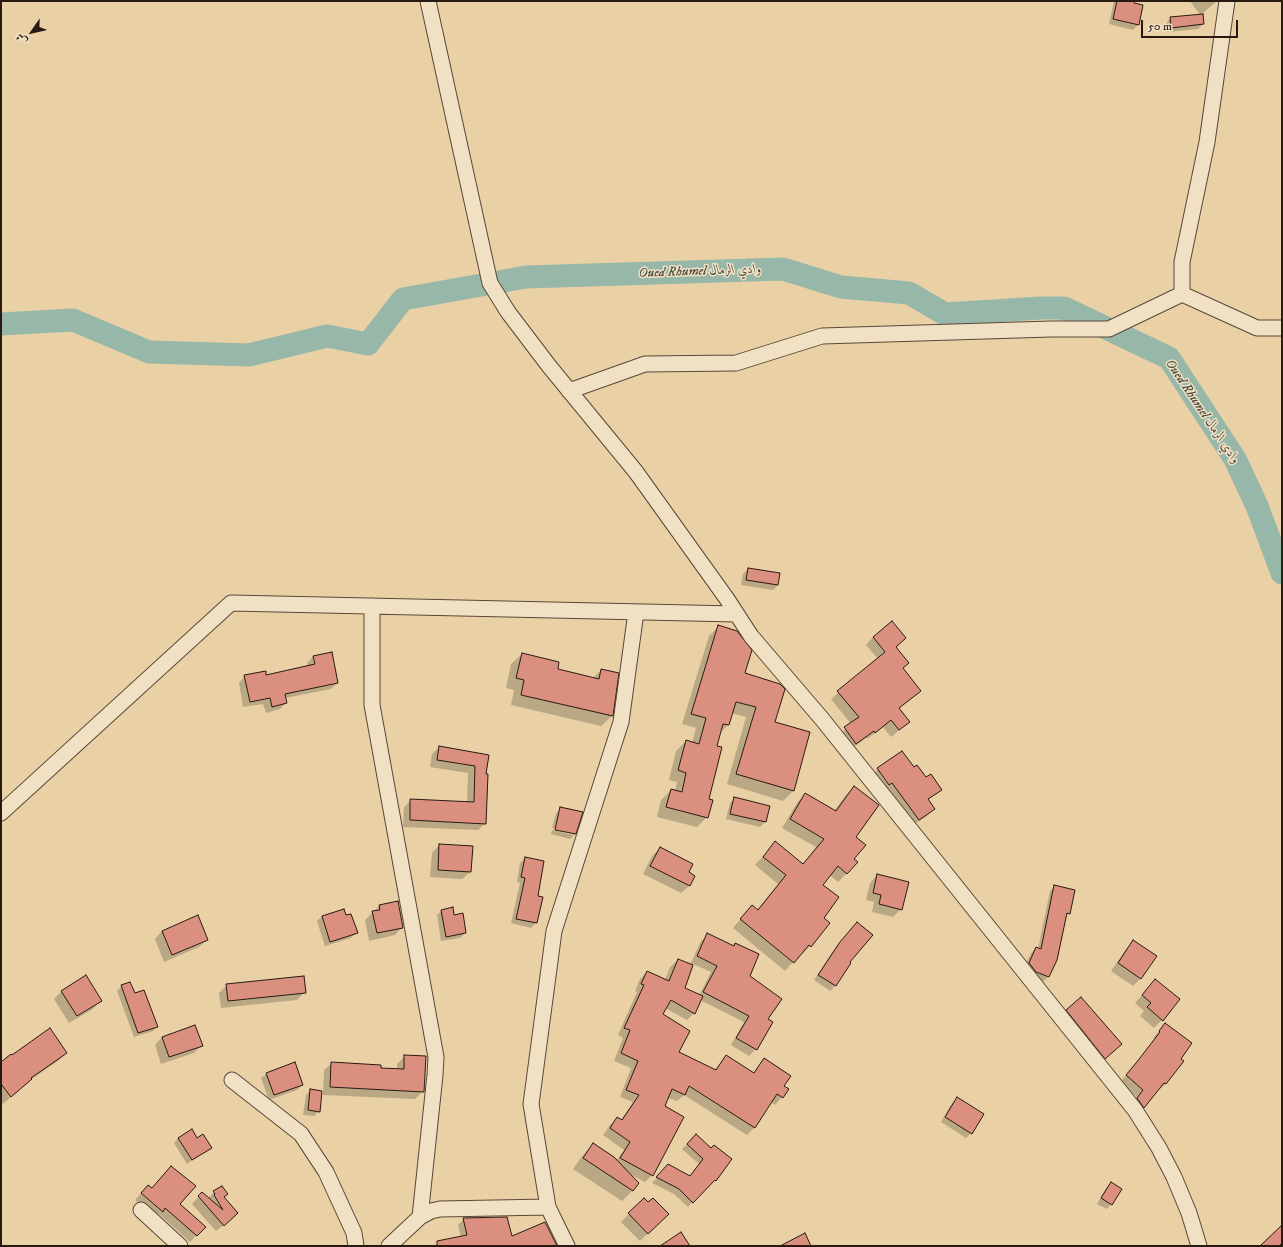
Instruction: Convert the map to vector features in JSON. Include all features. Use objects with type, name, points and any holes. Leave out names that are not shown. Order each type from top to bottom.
[{"type":"street","points":[[428,1],[490,283],[508,312],[569,391],[636,472],[751,636],[822,719],[1135,1110],[1159,1148],[1174,1177],[1189,1213],[1199,1246]]},
{"type":"street","points":[[1182,294],[1182,262],[1207,142],[1227,1]]},
{"type":"street","points":[[569,391],[645,364],[736,363],[822,336],[1043,329],[1109,329],[1182,294]]},
{"type":"street","points":[[1182,294],[1257,328],[1282,328]]},
{"type":"street","points":[[1,813],[231,603],[736,614]]},
{"type":"street","points":[[372,606],[372,705],[436,1057],[435,1083],[420,1217]]},
{"type":"street","points":[[567,1246],[548,1207],[531,1104],[554,932],[621,722],[636,612]]},
{"type":"street","points":[[232,1080],[300,1134],[326,1172],[354,1233],[356,1246]]},
{"type":"street","points":[[389,1246],[420,1217],[431,1211],[440,1209],[548,1207]]},
{"type":"street","points":[[140,1210],[180,1246]]},
{"type":"building","points":[[1117,1],[1134,1],[1134,3],[1143,5],[1139,25],[1113,19]]},
{"type":"building","points":[[1203,14],[1204,24],[1171,28],[1170,17]]},
{"type":"building","points":[[748,568],[780,573],[778,585],[746,580]]},
{"type":"building","points":[[892,621],[906,638],[896,647],[909,663],[903,668],[921,691],[899,708],[910,722],[899,730],[891,720],[875,733],[874,731],[856,744],[844,727],[859,717],[837,691],[885,652],[873,637]]},
{"type":"building","points":[[718,625],[737,631],[752,650],[745,673],[780,684],[785,689],[775,722],[810,732],[794,791],[736,774],[756,707],[736,702],[729,725],[723,724],[717,746],[722,747],[709,799],[713,800],[708,818],[666,807],[671,789],[682,792],[686,773],[678,770],[686,740],[699,744],[706,718],[691,714]]},
{"type":"building","points":[[332,652],[338,683],[285,694],[287,703],[272,707],[270,698],[250,702],[244,675],[266,671],[266,675],[315,664],[313,656]]},
{"type":"building","points":[[522,653],[559,662],[558,669],[599,679],[601,669],[619,673],[613,716],[521,695],[524,680],[516,678]]},
{"type":"building","points":[[439,746],[489,755],[486,774],[488,774],[486,824],[410,820],[410,799],[474,802],[475,766],[437,760]]},
{"type":"building","points":[[902,751],[914,767],[917,765],[926,777],[931,774],[942,790],[928,799],[935,809],[919,820],[892,783],[889,785],[877,768]]},
{"type":"building","points":[[854,786],[879,805],[856,837],[866,845],[854,859],[858,862],[847,874],[838,866],[823,885],[839,897],[824,918],[830,923],[811,947],[809,945],[794,963],[740,919],[752,905],[758,910],[786,875],[763,857],[775,841],[803,864],[824,839],[790,819],[805,793],[836,811]]},
{"type":"building","points":[[734,797],[770,806],[766,822],[730,814]]},
{"type":"building","points":[[560,807],[583,812],[576,834],[555,830]]},
{"type":"building","points":[[439,844],[473,846],[471,872],[438,870]]},
{"type":"building","points":[[660,847],[693,864],[689,872],[695,876],[690,886],[650,866]]},
{"type":"building","points":[[525,857],[544,861],[538,896],[543,897],[537,923],[516,919],[525,878],[521,877]]},
{"type":"building","points":[[877,874],[909,882],[902,910],[879,904],[881,895],[873,893]]},
{"type":"building","points":[[1054,885],[1075,890],[1070,914],[1067,913],[1057,960],[1049,977],[1036,972],[1029,963],[1036,947],[1041,949]]},
{"type":"building","points":[[398,901],[403,928],[377,933],[372,911],[380,910],[379,905]]},
{"type":"building","points":[[453,907],[454,915],[463,913],[466,933],[446,937],[441,910]]},
{"type":"building","points":[[344,909],[346,915],[351,914],[358,933],[330,942],[322,916]]},
{"type":"building","points":[[198,915],[208,940],[172,955],[162,931]]},
{"type":"building","points":[[857,922],[873,935],[850,962],[851,963],[836,986],[818,975],[840,942]]},
{"type":"building","points":[[707,933],[734,946],[735,943],[759,954],[750,976],[782,999],[768,1019],[773,1022],[757,1050],[736,1038],[749,1016],[703,992],[717,966],[697,956]]},
{"type":"building","points":[[1133,940],[1157,956],[1141,979],[1118,963]]},
{"type":"building","points":[[678,959],[693,965],[685,988],[703,996],[695,1014],[671,1000],[663,1014],[690,1031],[679,1052],[716,1070],[726,1055],[754,1073],[764,1058],[791,1076],[784,1086],[789,1089],[783,1098],[777,1094],[755,1128],[689,1086],[685,1095],[672,1089],[665,1106],[684,1117],[653,1176],[620,1158],[630,1142],[610,1128],[617,1117],[622,1120],[639,1095],[626,1090],[638,1061],[621,1053],[630,1030],[624,1028],[644,985],[641,984],[647,971],[669,981]]},
{"type":"building","points":[[86,975],[102,1001],[77,1016],[61,991]]},
{"type":"building","points":[[304,976],[306,993],[228,1001],[226,984]]},
{"type":"building","points":[[1155,979],[1180,999],[1163,1021],[1147,1007],[1151,1003],[1142,995]]},
{"type":"building","points":[[130,982],[135,993],[144,990],[158,1027],[138,1033],[121,985]]},
{"type":"building","points":[[1081,997],[1122,1044],[1105,1059],[1066,1010]]},
{"type":"building","points":[[1165,1023],[1192,1043],[1181,1059],[1184,1061],[1144,1108],[1137,1098],[1143,1090],[1126,1075],[1160,1032],[1159,1031]]},
{"type":"building","points":[[195,1025],[203,1046],[169,1057],[162,1037]]},
{"type":"building","points":[[50,1028],[67,1053],[31,1078],[32,1079],[11,1097],[1,1084],[1,1062]]},
{"type":"building","points":[[404,1055],[426,1056],[424,1092],[330,1087],[331,1062],[381,1065],[381,1068],[404,1069]]},
{"type":"building","points":[[295,1062],[303,1085],[274,1095],[266,1073]]},
{"type":"building","points":[[310,1089],[322,1091],[320,1112],[308,1110]]},
{"type":"building","points":[[957,1097],[984,1114],[972,1134],[945,1117]]},
{"type":"building","points":[[192,1129],[197,1138],[203,1134],[212,1148],[192,1160],[178,1138]]},
{"type":"building","points":[[696,1134],[711,1148],[714,1145],[732,1159],[716,1181],[715,1180],[693,1203],[679,1189],[656,1177],[668,1164],[690,1176],[703,1159],[687,1144]]},
{"type":"building","points":[[593,1143],[614,1157],[639,1183],[633,1191],[583,1158]]},
{"type":"building","points":[[171,1166],[196,1186],[180,1204],[206,1227],[197,1236],[165,1208],[163,1212],[141,1193],[148,1185],[152,1188]]},
{"type":"building","points":[[1111,1182],[1122,1189],[1112,1205],[1101,1198]]},
{"type":"building","points":[[222,1186],[228,1194],[224,1197],[238,1213],[224,1226],[198,1196],[202,1192],[223,1210],[213,1191]]},
{"type":"building","points":[[644,1198],[648,1202],[653,1198],[669,1214],[648,1234],[628,1213]]},
{"type":"building","points":[[507,1217],[512,1236],[545,1222],[557,1246],[437,1246],[437,1241],[467,1235],[463,1218]]},
{"type":"building","points":[[1282,1225],[1282,1243],[1279,1246],[1260,1246]]},
{"type":"building","points":[[681,1232],[690,1246],[660,1246]]},
{"type":"building","points":[[805,1233],[811,1246],[780,1246]]},
{"type":"waterway","name":"Oued Rhumel وادي الرمال","points":[[1,324],[73,320],[149,352],[249,355],[327,336],[368,344],[403,299],[526,277],[783,269],[841,287],[909,293],[945,314],[1064,308],[1169,358],[1235,459],[1257,506],[1282,573]]}]
